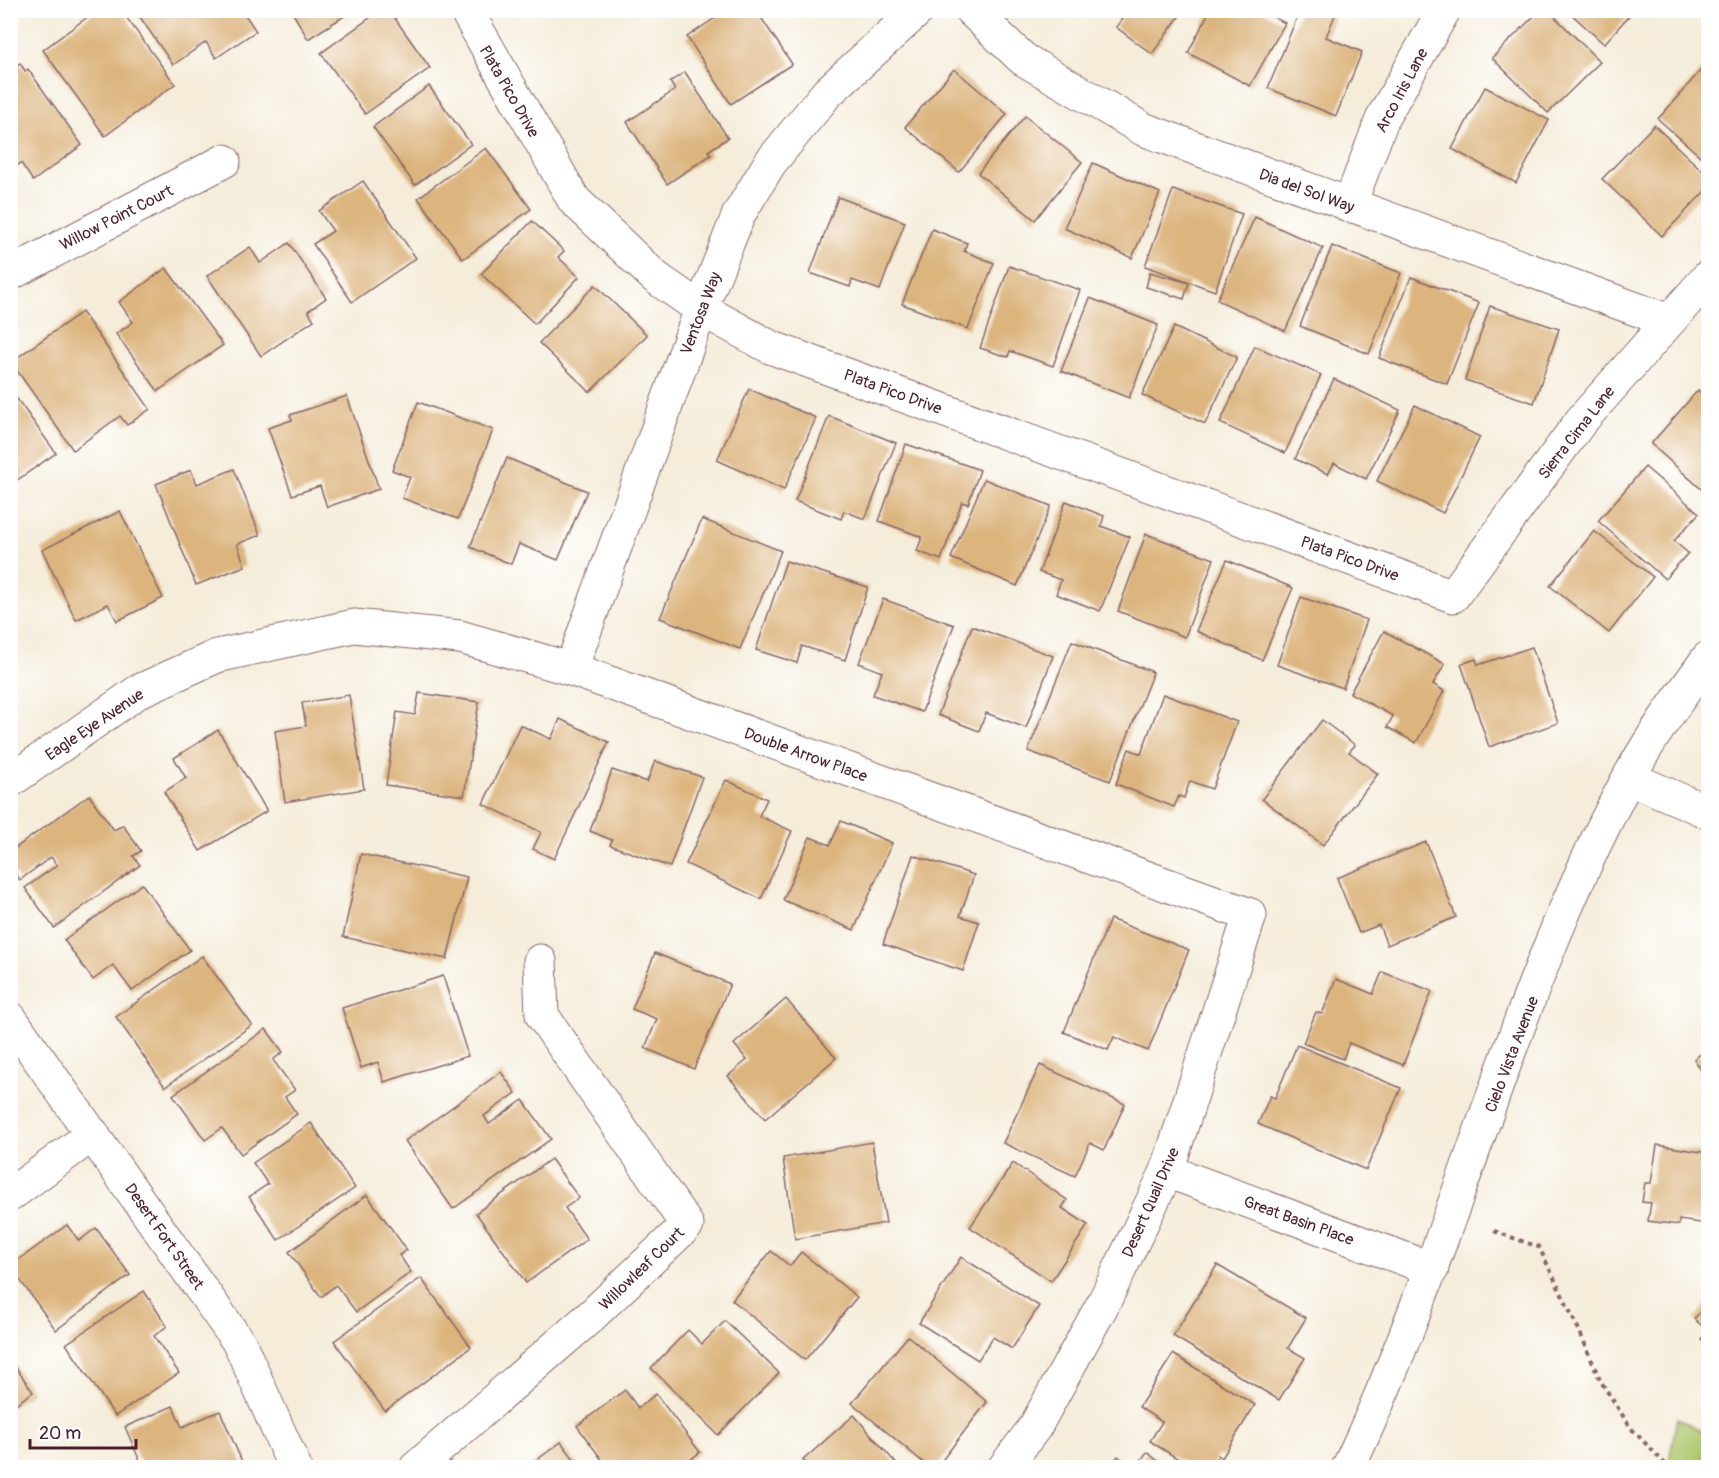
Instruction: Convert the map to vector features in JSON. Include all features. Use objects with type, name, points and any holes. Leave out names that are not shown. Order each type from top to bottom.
[{"type":"street","name":"Plata Pico Drive","points":[[466,10],[574,200],[655,277],[701,309],[770,346],[1454,596]]},
{"type":"street","name":"Ventosa Way","points":[[571,669],[701,309],[739,214],[770,163],[827,93],[918,10]]},
{"type":"street","name":"Dia del Sol Way","points":[[971,10],[1023,58],[1143,129],[1349,206],[1670,321]]},
{"type":"street","name":"Arco Iris Lane","points":[[1349,206],[1383,117],[1444,10]]},
{"type":"street","name":"Willow Point Court","points":[[10,274],[224,161]]},
{"type":"street","name":"Sierra Cima Lane","points":[[1454,596],[1581,421],[1708,278]]},
{"type":"street","name":"Double Arrow Place","points":[[354,626],[460,637],[571,669],[1250,915]]},
{"type":"street","name":"Eagle Eye Avenue","points":[[10,781],[139,691],[158,682],[217,656],[354,626]]},
{"type":"street","name":"Cielo Vista Avenue","points":[[1348,1467],[1383,1391],[1431,1269],[1559,924],[1629,778],[1652,737],[1708,658]]},
{"type":"street","points":[[1629,778],[1708,812]]},
{"type":"street","name":"Desert Quail Drive","points":[[1004,1467],[1035,1427],[1104,1302],[1167,1171],[1250,915]]},
{"type":"street","name":"Willowleaf Court","points":[[416,1467],[590,1317],[687,1225],[542,1015],[540,961]]},
{"type":"street","name":"Desert Fort Street","points":[[10,1018],[240,1344],[295,1467]]},
{"type":"street","points":[[10,1195],[93,1134]]},
{"type":"street","name":"Great Basin Place","points":[[1167,1171],[1431,1269]]},
{"type":"path","points":[[1494,1231],[1539,1247],[1600,1380],[1630,1427],[1669,1467]]},
{"type":"green space","points":[[1677,1418],[1708,1434],[1708,1467],[1668,1467]]},
{"type":"building","points":[[97,10],[121,10],[175,84],[105,136],[43,50]]},
{"type":"building","points":[[135,10],[242,10],[256,31],[216,58],[206,42],[173,65]]},
{"type":"building","points":[[291,10],[354,10],[308,39]]},
{"type":"building","points":[[381,10],[389,10],[430,68],[365,114],[321,53]]},
{"type":"building","points":[[727,10],[756,10],[792,64],[731,104],[687,37]]},
{"type":"building","points":[[1111,10],[1184,10],[1152,54],[1116,27],[1122,19]]},
{"type":"building","points":[[1210,10],[1260,10],[1285,23],[1250,86],[1188,53]]},
{"type":"building","points":[[1300,10],[1324,10],[1335,15],[1326,37],[1362,52],[1336,116],[1268,88]]},
{"type":"building","points":[[1540,10],[1548,10],[1600,62],[1548,113],[1492,58]]},
{"type":"building","points":[[1567,10],[1634,10],[1604,44]]},
{"type":"building","points":[[1708,62],[1708,163],[1658,119]]},
{"type":"building","points":[[20,63],[25,71],[28,69],[82,145],[33,181],[21,163],[10,170],[10,69]]},
{"type":"building","points":[[954,69],[1007,114],[959,172],[905,127]]},
{"type":"building","points":[[685,72],[728,138],[708,151],[711,155],[667,184],[627,122],[675,90],[670,82]]},
{"type":"building","points":[[429,86],[471,144],[415,185],[373,127]]},
{"type":"building","points":[[1485,87],[1549,120],[1516,183],[1452,149]]},
{"type":"building","points":[[1025,116],[1082,162],[1035,220],[978,173]]},
{"type":"building","points":[[1654,125],[1708,176],[1708,188],[1662,236],[1602,179]]},
{"type":"building","points":[[486,148],[531,209],[463,259],[418,198]]},
{"type":"building","points":[[1093,163],[1160,193],[1132,258],[1064,228]]},
{"type":"building","points":[[363,181],[416,258],[352,302],[313,244],[333,231],[319,211]]},
{"type":"building","points":[[1173,190],[1242,214],[1215,291],[1145,266]]},
{"type":"building","points":[[838,197],[905,222],[880,290],[852,280],[850,287],[810,273]]},
{"type":"building","points":[[1255,217],[1323,248],[1285,331],[1217,300]]},
{"type":"building","points":[[532,221],[564,251],[558,257],[579,277],[535,324],[481,274]]},
{"type":"building","points":[[932,229],[967,243],[964,251],[994,263],[968,329],[902,304]]},
{"type":"building","points":[[289,243],[326,298],[308,311],[314,320],[261,356],[207,276],[250,247],[260,263]]},
{"type":"building","points":[[1332,246],[1401,273],[1369,354],[1300,326]]},
{"type":"building","points":[[1009,266],[1080,290],[1053,366],[1010,351],[1008,357],[980,348]]},
{"type":"building","points":[[166,268],[223,345],[158,391],[116,334],[133,322],[119,302]]},
{"type":"building","points":[[1150,272],[1189,283],[1184,299],[1146,287]]},
{"type":"building","points":[[1411,277],[1479,303],[1447,384],[1379,358]]},
{"type":"building","points":[[595,285],[647,335],[590,392],[539,343]]},
{"type":"building","points":[[1090,298],[1158,325],[1129,398],[1061,371]]},
{"type":"building","points":[[1490,306],[1559,329],[1534,403],[1465,380]]},
{"type":"building","points":[[82,312],[150,409],[127,425],[120,416],[73,450],[11,362]]},
{"type":"building","points":[[1174,327],[1237,357],[1205,424],[1142,395]]},
{"type":"building","points":[[1255,346],[1321,375],[1285,453],[1220,423]]},
{"type":"building","points":[[1334,379],[1400,410],[1366,479],[1334,463],[1328,474],[1295,459]]},
{"type":"building","points":[[10,389],[56,453],[10,485]]},
{"type":"building","points":[[749,389],[816,418],[784,490],[717,460]]},
{"type":"building","points":[[1698,390],[1708,400],[1708,495],[1651,444]]},
{"type":"building","points":[[347,396],[379,489],[327,507],[320,486],[292,495],[268,428],[292,420],[290,415]]},
{"type":"building","points":[[418,402],[493,430],[458,519],[402,498],[410,477],[392,470]]},
{"type":"building","points":[[1415,405],[1480,437],[1443,513],[1377,481]]},
{"type":"building","points":[[829,416],[896,443],[865,519],[844,511],[841,519],[795,501]]},
{"type":"building","points":[[906,444],[980,470],[968,504],[962,502],[941,560],[917,551],[922,537],[879,521]]},
{"type":"building","points":[[507,458],[587,491],[558,560],[519,544],[511,564],[470,547]]},
{"type":"building","points":[[1645,467],[1699,513],[1674,541],[1688,553],[1665,579],[1598,521]]},
{"type":"building","points":[[234,469],[260,535],[237,544],[245,566],[196,585],[156,484],[191,470],[197,484]]},
{"type":"building","points":[[984,479],[1051,506],[1017,586],[951,558]]},
{"type":"building","points":[[1066,501],[1104,516],[1101,526],[1130,537],[1100,611],[1056,594],[1061,580],[1039,572]]},
{"type":"building","points":[[120,511],[163,598],[117,621],[108,604],[76,620],[42,550]]},
{"type":"building","points":[[702,519],[781,551],[740,649],[660,618]]},
{"type":"building","points":[[1594,531],[1653,577],[1609,633],[1550,586]]},
{"type":"building","points":[[1146,534],[1214,559],[1185,637],[1118,611]]},
{"type":"building","points":[[1227,560],[1293,588],[1262,660],[1196,631]]},
{"type":"building","points":[[786,561],[868,587],[845,660],[802,646],[797,663],[756,650]]},
{"type":"building","points":[[1301,597],[1367,620],[1343,688],[1277,665]]},
{"type":"building","points":[[883,599],[954,625],[922,712],[873,695],[882,672],[859,663]]},
{"type":"building","points":[[972,626],[1053,656],[1026,728],[986,713],[979,731],[938,715]]},
{"type":"building","points":[[1384,631],[1445,664],[1433,684],[1444,691],[1416,743],[1387,727],[1393,716],[1350,693]]},
{"type":"building","points":[[1072,641],[1153,672],[1110,781],[1028,751]]},
{"type":"building","points":[[1532,647],[1558,723],[1489,747],[1461,664],[1476,659],[1478,665]]},
{"type":"building","points":[[419,693],[479,702],[464,796],[386,785],[397,712],[415,715]]},
{"type":"building","points":[[1163,694],[1237,722],[1212,789],[1190,781],[1184,798],[1179,796],[1174,807],[1116,784],[1129,749],[1141,754]]},
{"type":"building","points":[[349,695],[364,789],[285,802],[275,731],[306,726],[302,703]]},
{"type":"building","points":[[560,719],[609,742],[554,859],[533,849],[541,832],[483,804],[520,725],[551,739]]},
{"type":"building","points":[[1322,720],[1355,745],[1349,752],[1378,774],[1323,845],[1262,799]]},
{"type":"building","points":[[218,730],[267,811],[200,851],[164,792],[186,778],[174,758]]},
{"type":"building","points":[[655,761],[702,777],[670,867],[610,845],[612,840],[590,831],[612,770],[647,782]]},
{"type":"building","points":[[726,780],[767,799],[759,816],[792,831],[761,899],[686,864]]},
{"type":"building","points":[[89,795],[114,830],[123,825],[141,851],[133,856],[140,865],[54,928],[25,888],[57,865],[51,857],[20,880],[10,867],[10,852]]},
{"type":"building","points":[[841,821],[892,843],[854,930],[783,900],[810,837],[830,845]]},
{"type":"building","points":[[1426,842],[1456,917],[1387,945],[1379,925],[1359,933],[1337,878]]},
{"type":"building","points":[[361,854],[467,877],[447,959],[343,937]]},
{"type":"building","points":[[913,855],[974,875],[960,916],[979,922],[963,971],[883,944]]},
{"type":"building","points":[[142,884],[190,950],[132,991],[113,965],[93,980],[64,940]]},
{"type":"building","points":[[1110,919],[1189,950],[1148,1051],[1114,1037],[1108,1050],[1064,1032]]},
{"type":"building","points":[[655,953],[730,984],[694,1069],[645,1048],[657,1019],[632,1009]]},
{"type":"building","points":[[202,956],[252,1025],[165,1087],[116,1017]]},
{"type":"building","points":[[1382,972],[1432,991],[1403,1065],[1349,1043],[1343,1059],[1303,1043],[1316,1012],[1322,1014],[1336,979],[1373,994]]},
{"type":"building","points":[[443,976],[468,1056],[384,1082],[378,1062],[361,1068],[342,1008]]},
{"type":"building","points":[[786,999],[836,1058],[765,1119],[728,1076],[747,1060],[734,1044]]},
{"type":"building","points":[[266,1029],[283,1052],[273,1060],[295,1090],[285,1097],[297,1114],[241,1154],[222,1128],[205,1140],[173,1095]]},
{"type":"building","points":[[1297,1045],[1401,1088],[1366,1170],[1258,1124],[1270,1096],[1275,1098]]},
{"type":"building","points":[[1708,1049],[1708,1081],[1694,1059]]},
{"type":"building","points":[[1040,1065],[1125,1104],[1104,1150],[1090,1143],[1075,1176],[1003,1143]]},
{"type":"building","points":[[501,1072],[516,1093],[484,1116],[489,1124],[523,1100],[551,1139],[453,1209],[405,1141]]},
{"type":"building","points":[[311,1123],[355,1188],[278,1240],[249,1197],[268,1184],[253,1163]]},
{"type":"building","points":[[872,1142],[886,1223],[795,1239],[783,1158]]},
{"type":"building","points":[[1657,1145],[1708,1153],[1708,1224],[1679,1220],[1679,1225],[1648,1221],[1651,1203],[1642,1202],[1645,1183],[1651,1183]]},
{"type":"building","points":[[551,1159],[579,1198],[565,1208],[587,1239],[526,1283],[476,1213]]},
{"type":"building","points":[[1013,1163],[1067,1200],[1062,1208],[1088,1225],[1051,1281],[970,1227]]},
{"type":"building","points":[[367,1195],[407,1250],[399,1255],[411,1272],[356,1312],[336,1285],[321,1297],[289,1252]]},
{"type":"building","points":[[67,1225],[79,1241],[96,1228],[130,1275],[56,1330],[10,1266]]},
{"type":"building","points":[[771,1251],[790,1266],[801,1252],[857,1297],[805,1360],[732,1300]]},
{"type":"building","points":[[961,1257],[1039,1306],[1012,1349],[993,1337],[978,1360],[919,1323]]},
{"type":"building","points":[[1217,1265],[1306,1318],[1288,1348],[1305,1358],[1279,1400],[1173,1336]]},
{"type":"building","points":[[421,1278],[471,1347],[385,1411],[334,1341]]},
{"type":"building","points":[[144,1291],[167,1326],[154,1336],[179,1373],[115,1416],[66,1344]]},
{"type":"building","points":[[1708,1303],[1708,1331],[1694,1319]]},
{"type":"building","points":[[725,1321],[779,1373],[718,1435],[651,1368],[688,1330],[702,1344]]},
{"type":"building","points":[[1708,1331],[1708,1345],[1701,1339]]},
{"type":"building","points":[[908,1336],[987,1402],[936,1468],[930,1468],[852,1403]]},
{"type":"building","points":[[1173,1354],[1255,1405],[1222,1458],[1218,1455],[1210,1468],[1192,1468],[1150,1441],[1162,1422],[1139,1407]]},
{"type":"building","points":[[10,1359],[33,1392],[10,1408]]},
{"type":"building","points":[[625,1390],[638,1408],[656,1394],[700,1452],[680,1468],[608,1468],[577,1426]]},
{"type":"building","points":[[173,1406],[182,1427],[220,1411],[243,1464],[236,1468],[143,1468],[125,1427]]},
{"type":"building","points":[[854,1415],[900,1468],[809,1468],[803,1460]]},
{"type":"building","points":[[561,1442],[581,1468],[528,1468],[534,1462]]},
{"type":"building","points":[[1147,1452],[1166,1468],[1135,1468]]},
{"type":"building","points":[[1118,1456],[1134,1468],[1109,1468]]}]
